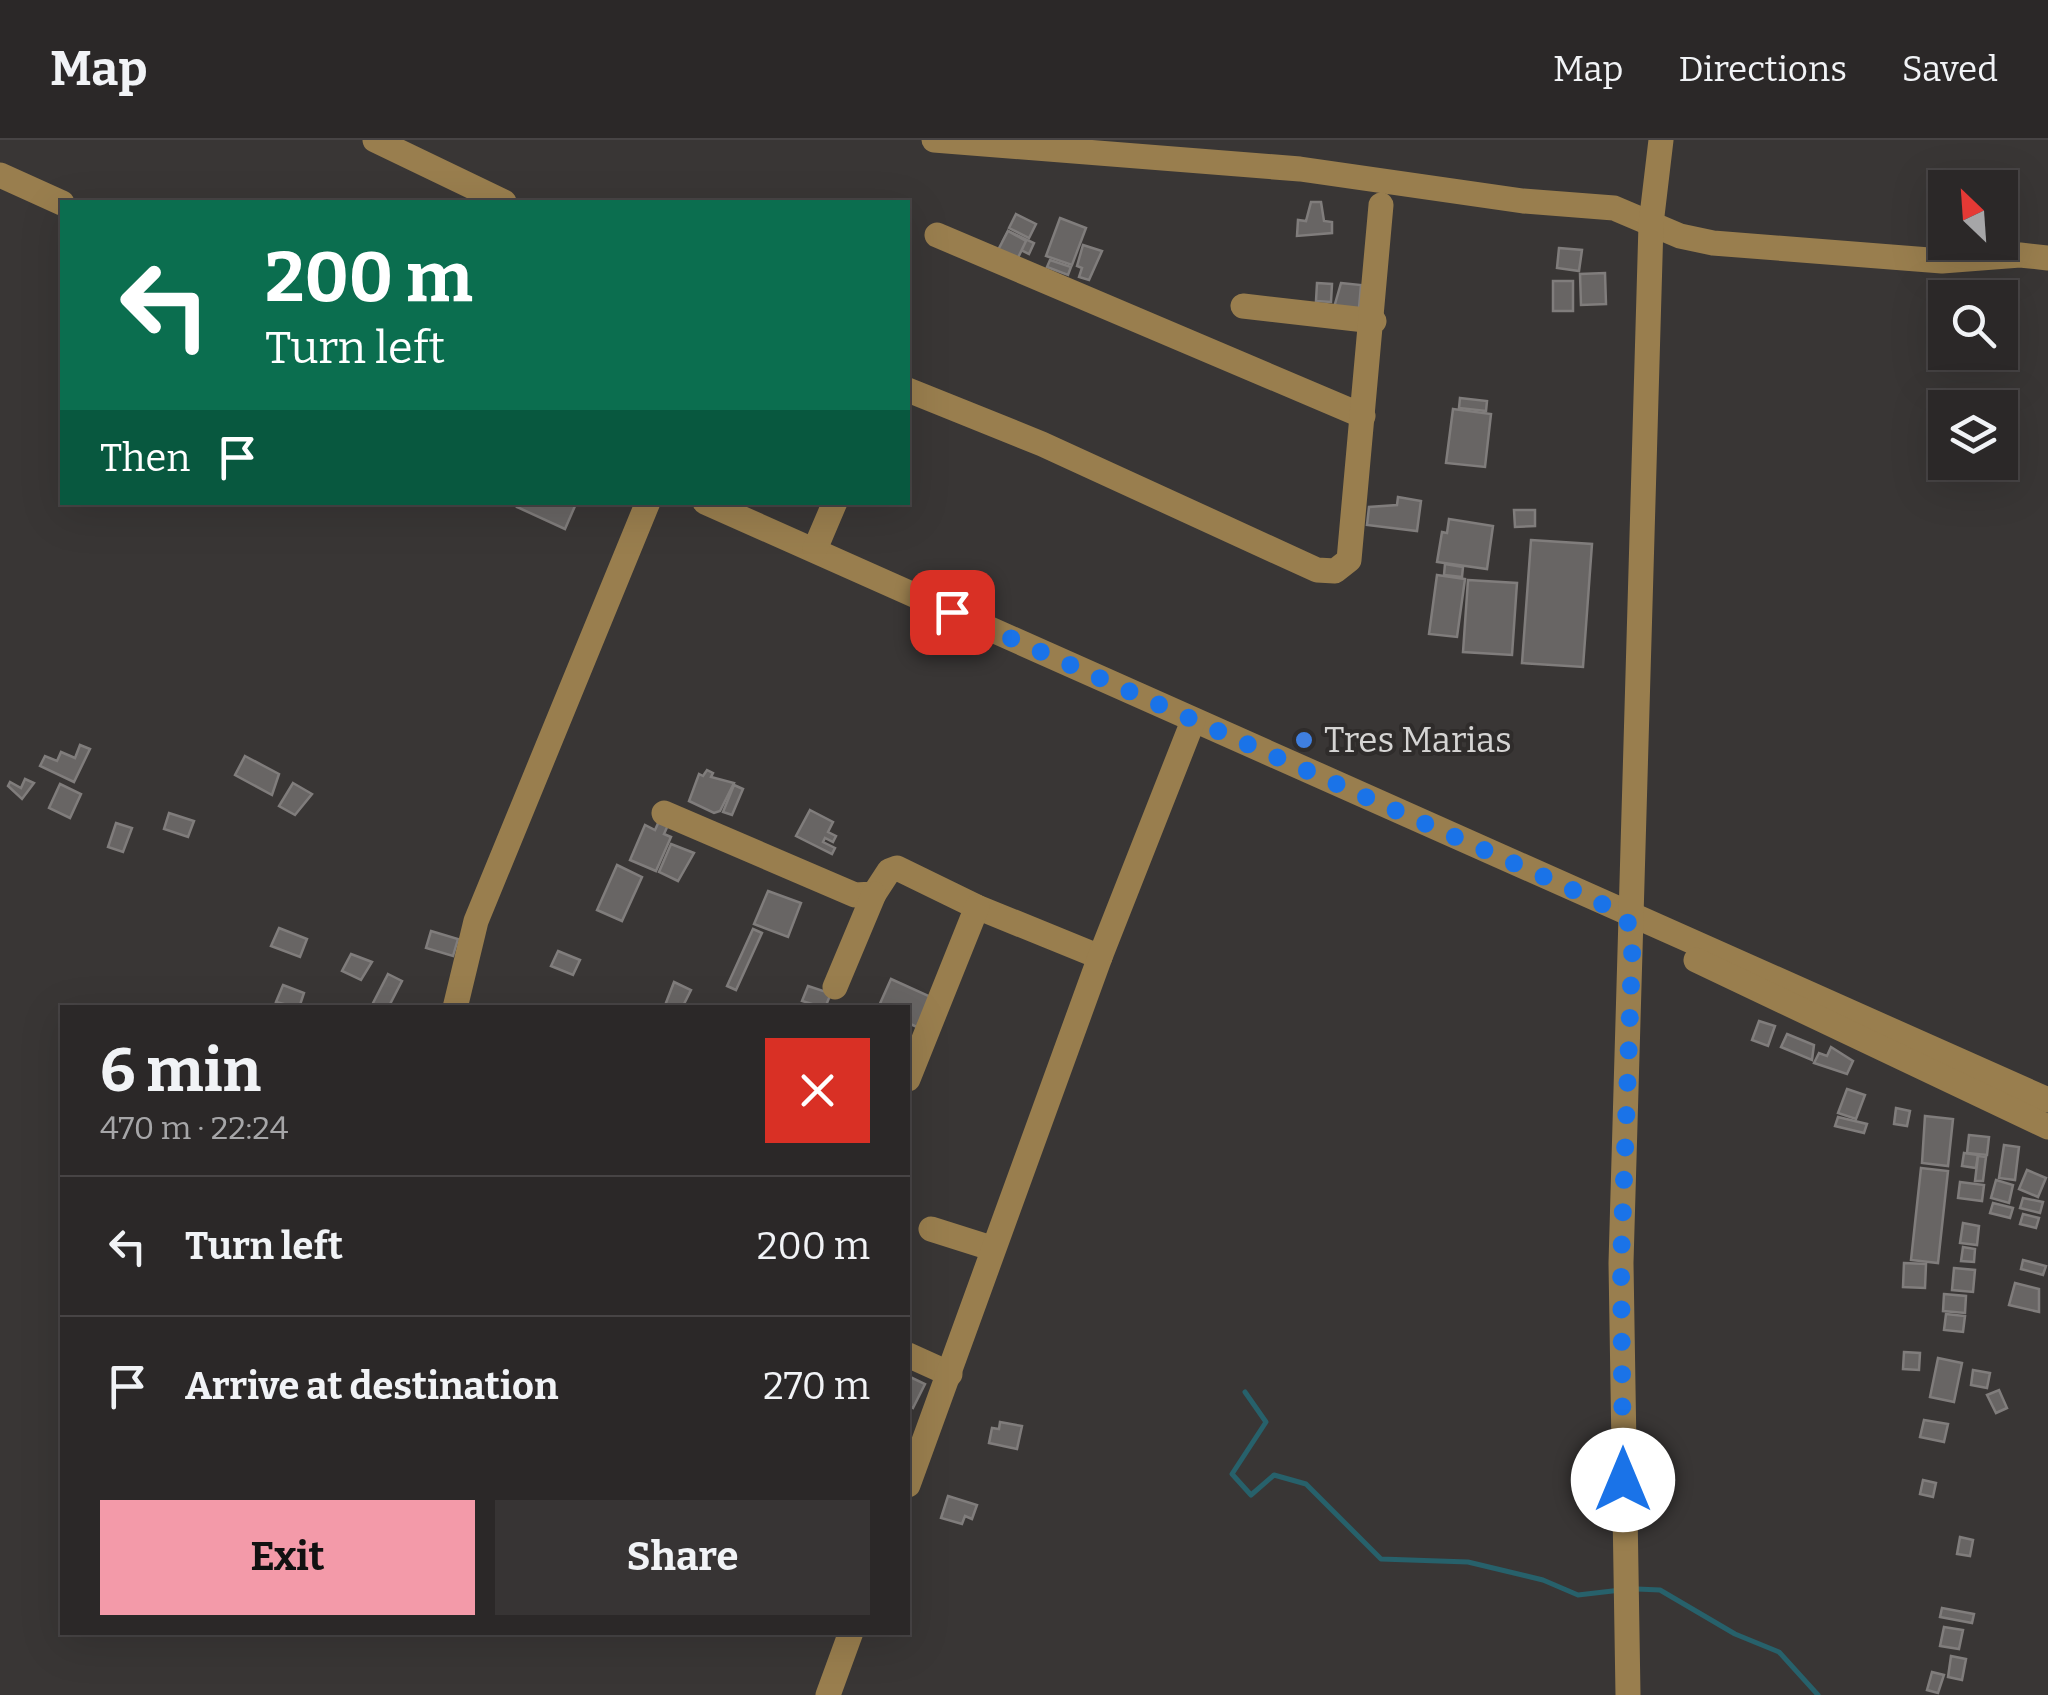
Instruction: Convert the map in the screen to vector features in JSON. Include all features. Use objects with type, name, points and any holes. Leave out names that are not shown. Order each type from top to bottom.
[{"type":"street","points":[[375,140],[500,200]]},
{"type":"street","points":[[934,140],[1300,170],[1523,201],[1614,208],[1713,243],[1942,261],[2020,255],[2048,258]]},
{"type":"street","points":[[1628,1695],[1621,1263],[1628,918],[1651,224],[1661,140]]},
{"type":"street","points":[[0,175],[60,202]]},
{"type":"street","points":[[910,391],[1042,444],[1158,501],[1327,572],[1349,560],[1374,321],[1381,205]]},
{"type":"street","points":[[937,235],[1362,416]]},
{"type":"street","points":[[1243,306],[1374,321]]},
{"type":"street","points":[[456,1005],[476,921],[647,505]]},
{"type":"street","points":[[712,505],[1628,918],[1964,1075],[2048,1128]]},
{"type":"street","points":[[815,549],[834,505]]},
{"type":"street","points":[[910,1481],[1100,957],[1193,721]]},
{"type":"street","points":[[664,813],[855,895],[874,894]]},
{"type":"street","points":[[835,987],[874,894],[889,871],[897,868],[977,907],[1100,957]]},
{"type":"street","points":[[910,1073],[977,907]]},
{"type":"street","points":[[1964,1075],[2048,1100]]},
{"type":"street","points":[[932,1229],[992,1248]]},
{"type":"street","points":[[910,1357],[950,1374]]},
{"type":"street","points":[[828,1695],[850,1635]]},
{"type":"building","points":[[1311,202],[1321,202],[1324,221],[1332,222],[1332,233],[1297,236],[1298,220],[1306,221]]},
{"type":"building","points":[[1016,214],[1036,224],[1029,238],[1009,228]]},
{"type":"building","points":[[1060,218],[1086,228],[1072,265],[1046,256]]},
{"type":"building","points":[[1008,231],[1034,243],[1029,254],[1003,241]]},
{"type":"building","points":[[1008,231],[1026,241],[1016,262],[997,252]]},
{"type":"building","points":[[1083,245],[1102,251],[1089,280],[1079,277],[1082,268],[1077,266]]},
{"type":"building","points":[[1559,248],[1582,250],[1579,271],[1557,268]]},
{"type":"building","points":[[1050,260],[1071,267],[1068,275],[1047,267]]},
{"type":"building","points":[[1605,273],[1606,304],[1581,305],[1580,274]]},
{"type":"building","points":[[1553,281],[1573,281],[1573,311],[1553,311]]},
{"type":"building","points":[[1317,283],[1332,284],[1331,302],[1316,301]]},
{"type":"building","points":[[1341,283],[1361,285],[1359,308],[1333,311]]},
{"type":"building","points":[[1460,398],[1487,401],[1486,411],[1459,408]]},
{"type":"building","points":[[1453,409],[1491,414],[1485,467],[1446,463]]},
{"type":"building","points":[[1398,497],[1421,501],[1417,531],[1367,525],[1369,507],[1397,505]]},
{"type":"building","points":[[518,505],[575,506],[565,529]]},
{"type":"building","points":[[1514,510],[1535,510],[1535,526],[1515,527]]},
{"type":"building","points":[[1449,519],[1493,526],[1487,569],[1437,562],[1442,532],[1447,533]]},
{"type":"building","points":[[1531,540],[1592,544],[1583,667],[1522,663]]},
{"type":"building","points":[[1445,564],[1463,567],[1462,577],[1444,575]]},
{"type":"building","points":[[1437,575],[1465,579],[1457,637],[1429,634]]},
{"type":"building","points":[[1468,580],[1517,583],[1512,655],[1463,652]]},
{"type":"building","points":[[80,745],[90,749],[74,782],[40,766],[45,756],[57,761],[61,752],[75,758]]},
{"type":"building","points":[[245,756],[279,774],[272,795],[235,775]]},
{"type":"building","points":[[707,770],[713,773],[711,777],[734,783],[720,811],[714,813],[689,801],[699,774],[703,776]]},
{"type":"building","points":[[25,779],[34,783],[22,799],[8,786],[10,782],[21,788]]},
{"type":"building","points":[[293,783],[312,794],[295,815],[279,806]]},
{"type":"building","points":[[60,784],[81,794],[70,818],[49,808]]},
{"type":"building","points":[[734,785],[743,789],[732,815],[723,812]]},
{"type":"building","points":[[810,810],[833,822],[828,832],[836,836],[833,842],[825,838],[823,842],[835,848],[832,854],[796,836]]},
{"type":"building","points":[[169,813],[194,821],[188,837],[164,829]]},
{"type":"building","points":[[660,819],[669,823],[664,834],[671,837],[656,871],[630,860],[645,825],[655,830]]},
{"type":"building","points":[[116,823],[132,828],[123,852],[108,847]]},
{"type":"building","points":[[671,844],[694,853],[678,881],[659,872]]},
{"type":"building","points":[[617,865],[642,877],[622,921],[597,910]]},
{"type":"building","points":[[768,891],[801,903],[788,937],[754,924]]},
{"type":"building","points":[[279,928],[307,939],[300,957],[271,946]]},
{"type":"building","points":[[753,929],[762,933],[736,990],[727,986]]},
{"type":"building","points":[[431,931],[458,939],[453,956],[426,948]]},
{"type":"building","points":[[558,951],[580,960],[573,975],[551,966]]},
{"type":"building","points":[[351,954],[372,962],[361,980],[342,971]]},
{"type":"building","points":[[388,974],[402,981],[390,1005],[372,1005]]},
{"type":"building","points":[[891,979],[931,997],[917,1027],[910,1024],[910,1005],[879,1005]]},
{"type":"building","points":[[674,982],[691,990],[684,1005],[665,1005]]},
{"type":"building","points":[[283,985],[304,993],[300,1005],[276,1002]]},
{"type":"building","points":[[808,986],[826,992],[833,988],[826,1005],[802,1001]]},
{"type":"building","points":[[1759,1021],[1775,1026],[1768,1046],[1752,1040]]},
{"type":"building","points":[[1787,1034],[1814,1045],[1812,1060],[1781,1047]]},
{"type":"building","points":[[1831,1047],[1853,1061],[1847,1074],[1814,1063],[1819,1053],[1827,1056]]},
{"type":"building","points":[[1847,1089],[1865,1095],[1856,1119],[1838,1113]]},
{"type":"building","points":[[1896,1108],[1910,1111],[1907,1126],[1894,1124]]},
{"type":"building","points":[[1925,1116],[1953,1119],[1948,1166],[1922,1163]]},
{"type":"building","points":[[1838,1117],[1867,1124],[1864,1133],[1835,1126]]},
{"type":"building","points":[[1969,1135],[1989,1137],[1987,1155],[1967,1153]]},
{"type":"building","points":[[2004,1145],[2019,1147],[2015,1180],[1999,1178]]},
{"type":"building","points":[[1964,1153],[1978,1155],[1976,1168],[1962,1166]]},
{"type":"building","points":[[1978,1156],[1986,1157],[1983,1181],[1975,1181]]},
{"type":"building","points":[[1921,1168],[1948,1171],[1938,1263],[1911,1260]]},
{"type":"building","points":[[2027,1170],[2046,1178],[2038,1197],[2019,1189]]},
{"type":"building","points":[[1996,1180],[2013,1185],[2009,1203],[1991,1198]]},
{"type":"building","points":[[1960,1182],[1984,1185],[1982,1201],[1958,1198]]},
{"type":"building","points":[[2023,1198],[2043,1202],[2040,1213],[2020,1208]]},
{"type":"building","points":[[1993,1203],[2013,1208],[2010,1218],[1990,1213]]},
{"type":"building","points":[[2023,1214],[2039,1218],[2036,1228],[2020,1224]]},
{"type":"building","points":[[1963,1223],[1979,1226],[1977,1245],[1960,1243]]},
{"type":"building","points":[[1963,1247],[1975,1249],[1974,1262],[1961,1261]]},
{"type":"building","points":[[2023,1260],[2046,1266],[2043,1275],[2021,1269]]},
{"type":"building","points":[[1904,1263],[1926,1264],[1925,1288],[1903,1287]]},
{"type":"building","points":[[1954,1268],[1975,1270],[1973,1292],[1952,1290]]},
{"type":"building","points":[[2015,1283],[2039,1289],[2039,1312],[2009,1305]]},
{"type":"building","points":[[1944,1294],[1966,1296],[1965,1313],[1943,1311]]},
{"type":"building","points":[[1946,1314],[1965,1316],[1963,1332],[1944,1330]]},
{"type":"building","points":[[1904,1352],[1920,1353],[1919,1370],[1903,1369]]},
{"type":"building","points":[[1938,1358],[1962,1363],[1954,1402],[1930,1397]]},
{"type":"building","points":[[1973,1370],[1990,1373],[1987,1388],[1971,1385]]},
{"type":"building","points":[[910,1377],[925,1384],[913,1408],[910,1406]]},
{"type":"building","points":[[1999,1390],[2007,1408],[1996,1413],[1987,1395]]},
{"type":"building","points":[[1924,1420],[1948,1424],[1944,1442],[1920,1437]]},
{"type":"building","points":[[1000,1422],[1022,1426],[1017,1449],[989,1443],[992,1428],[999,1429]]},
{"type":"building","points":[[1923,1480],[1936,1483],[1933,1497],[1920,1494]]},
{"type":"building","points":[[948,1496],[977,1505],[972,1519],[965,1516],[962,1524],[941,1518]]},
{"type":"building","points":[[1960,1537],[1973,1540],[1970,1556],[1957,1554]]},
{"type":"building","points":[[1942,1608],[1974,1614],[1972,1623],[1940,1617]]},
{"type":"building","points":[[1944,1627],[1963,1630],[1959,1649],[1940,1646]]},
{"type":"building","points":[[1951,1656],[1966,1659],[1962,1680],[1948,1677]]},
{"type":"building","points":[[1932,1672],[1944,1675],[1938,1693],[1927,1690]]},
{"type":"waterway","points":[[1245,1392],[1266,1422],[1232,1474],[1251,1495],[1274,1475],[1306,1484],[1381,1559],[1468,1562],[1543,1580],[1578,1595],[1621,1590]]},
{"type":"waterway","points":[[1637,1589],[1660,1590],[1735,1634],[1779,1652],[1818,1695]]},
{"type":"place","name":"Tres Marias","points":[[1304,740]]},
{"type":"route","points":[[952,612],[1558,883],[1619,912],[1633,929],[1621,1263],[1623,1480]]}]
